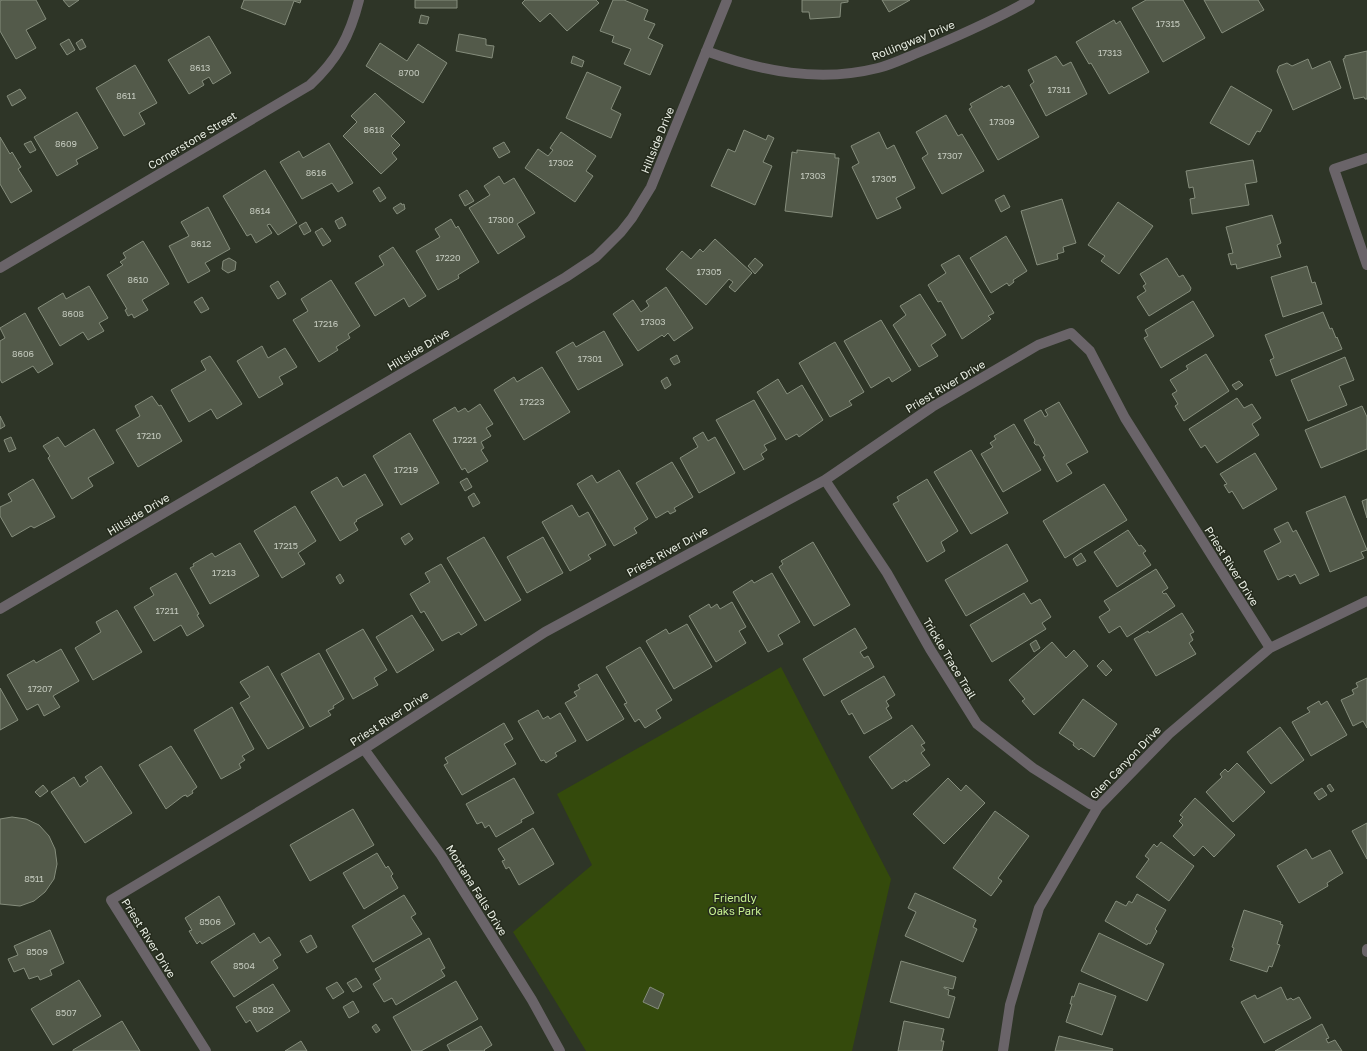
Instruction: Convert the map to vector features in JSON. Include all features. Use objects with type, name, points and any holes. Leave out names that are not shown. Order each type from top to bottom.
[{"type":"street","name":"Cornerstone Street","points":[[0,268],[310,85],[321,75],[346,39],[352,26],[359,0]]},
{"type":"street","name":"Hillside Drive","points":[[0,609],[566,277],[596,257],[629,223],[651,187],[726,0]]},
{"type":"street","name":"Rollingway Drive","points":[[706,51],[742,64],[780,72],[818,75],[857,72],[879,68],[948,41],[1030,0]]},
{"type":"street","points":[[1367,158],[1334,169],[1367,265]]},
{"type":"street","name":"Priest River Drive","points":[[206,1051],[112,900],[364,749],[545,632],[825,480],[932,407],[1038,345],[1071,333],[1090,351],[1125,418],[1270,648]]},
{"type":"street","name":"Trickle Trace Trail","points":[[825,480],[887,573],[930,649],[977,724],[1032,768],[1098,807]]},
{"type":"street","name":"Glen Canyon Drive","points":[[1003,1051],[1010,1005],[1039,908],[1098,807],[1168,734],[1270,648],[1367,601]]},
{"type":"street","name":"Montana Falls Drive","points":[[364,749],[441,855],[532,1000],[560,1051]]},
{"type":"green space","name":"Friendly Oaks Park","points":[[781,667],[891,879],[852,1051],[586,1051],[513,932],[592,865],[557,794]]},
{"type":"building","points":[[36,0],[46,19],[26,30],[36,48],[16,59],[0,31],[0,1]]},
{"type":"building","points":[[63,0],[79,0],[69,7]]},
{"type":"building","points":[[244,0],[301,0],[300,3],[294,1],[285,25],[241,8]]},
{"type":"building","points":[[415,0],[457,0],[457,8],[415,8]]},
{"type":"building","points":[[525,0],[596,0],[599,3],[567,31],[550,13],[540,22],[522,3]]},
{"type":"building","points":[[613,0],[624,0],[648,10],[644,20],[655,24],[648,38],[663,45],[650,75],[624,64],[631,49],[612,42],[614,36],[600,31]]},
{"type":"building","points":[[802,0],[848,0],[848,2],[841,3],[840,17],[810,19],[809,12],[802,12]]},
{"type":"building","points":[[882,0],[910,0],[889,12]]},
{"type":"building","points":[[1146,0],[1183,0],[1205,38],[1163,62],[1132,8]]},
{"type":"building","points":[[1204,0],[1258,0],[1264,10],[1222,33]]},
{"type":"building","points":[[421,15],[429,17],[427,24],[419,23]]},
{"type":"building","points":[[1114,20],[1116,24],[1120,21],[1149,72],[1109,94],[1091,63],[1089,64],[1076,42]]},
{"type":"building","points":[[459,34],[486,39],[486,45],[494,46],[492,58],[456,51]]},
{"type":"building","points":[[209,36],[231,73],[213,84],[209,77],[202,81],[204,85],[189,94],[168,60]]},
{"type":"building","points":[[69,39],[75,50],[67,55],[60,44]]},
{"type":"building","points":[[82,39],[86,47],[80,50],[76,43]]},
{"type":"building","points":[[380,43],[407,61],[418,44],[447,63],[423,103],[366,66]]},
{"type":"building","points":[[1367,51],[1367,99],[1364,97],[1354,99],[1343,59],[1345,56]]},
{"type":"building","points":[[573,56],[584,61],[582,67],[571,63]]},
{"type":"building","points":[[1056,56],[1063,66],[1071,62],[1087,94],[1046,116],[1030,85],[1034,82],[1028,70]]},
{"type":"building","points":[[1308,59],[1312,69],[1330,61],[1341,88],[1293,110],[1277,71],[1279,66],[1287,63],[1292,66]]},
{"type":"building","points":[[135,65],[157,103],[139,113],[145,124],[124,136],[96,88]]},
{"type":"building","points":[[587,72],[621,87],[611,109],[621,114],[611,138],[566,118]]},
{"type":"building","points":[[1009,85],[1039,137],[998,160],[969,109],[972,107],[970,104],[1002,86],[1004,88]]},
{"type":"building","points":[[1231,86],[1272,110],[1260,132],[1257,131],[1249,145],[1210,123]]},
{"type":"building","points":[[20,89],[26,98],[12,106],[7,96]]},
{"type":"building","points":[[375,93],[405,122],[391,136],[400,145],[392,153],[397,159],[381,174],[343,136],[357,122],[351,116]]},
{"type":"building","points":[[77,112],[98,148],[76,160],[78,164],[57,176],[34,137]]},
{"type":"building","points":[[946,115],[958,136],[962,134],[984,171],[942,194],[922,158],[928,154],[916,132]]},
{"type":"building","points":[[744,130],[766,140],[768,135],[774,138],[763,162],[772,166],[755,205],[711,186],[728,149],[735,152]]},
{"type":"building","points":[[561,132],[596,156],[586,171],[593,176],[575,202],[525,168],[538,149],[548,156],[553,150],[550,148]]},
{"type":"building","points":[[879,132],[887,149],[894,145],[915,188],[896,198],[901,208],[877,219],[852,167],[859,163],[851,146]]},
{"type":"building","points":[[0,137],[10,154],[12,152],[21,167],[18,169],[32,191],[11,203],[0,184]]},
{"type":"building","points":[[31,141],[36,150],[30,153],[24,144]]},
{"type":"building","points":[[504,142],[510,152],[499,158],[493,148]]},
{"type":"building","points":[[329,143],[353,183],[338,192],[332,183],[302,199],[280,162],[299,151],[303,158]]},
{"type":"building","points":[[797,150],[835,154],[835,158],[839,158],[832,217],[785,211],[792,152],[797,153]]},
{"type":"building","points":[[1253,160],[1257,182],[1245,184],[1249,205],[1192,214],[1190,199],[1195,198],[1193,187],[1189,188],[1186,171]]},
{"type":"building","points":[[265,170],[297,223],[278,235],[270,224],[267,225],[272,233],[256,243],[251,234],[247,236],[223,196]]},
{"type":"building","points":[[499,176],[504,184],[514,178],[535,213],[517,224],[525,237],[498,254],[469,208],[490,195],[484,186]]},
{"type":"building","points":[[379,187],[386,198],[380,202],[373,191]]},
{"type":"building","points":[[467,190],[474,201],[465,206],[459,195]]},
{"type":"building","points":[[1004,195],[1010,207],[1001,212],[995,200]]},
{"type":"building","points":[[1062,199],[1076,243],[1063,247],[1064,252],[1057,254],[1058,259],[1037,265],[1021,211]]},
{"type":"building","points":[[1118,202],[1153,226],[1119,274],[1101,261],[1105,256],[1088,245]]},
{"type":"building","points":[[401,203],[402,205],[404,204],[405,209],[397,214],[393,208]]},
{"type":"building","points":[[208,207],[230,249],[205,263],[210,271],[188,283],[169,246],[189,236],[181,222]]},
{"type":"building","points":[[1272,215],[1281,243],[1277,245],[1281,257],[1237,269],[1236,264],[1231,265],[1228,254],[1233,253],[1226,227]]},
{"type":"building","points":[[342,217],[346,225],[339,229],[335,221]]},
{"type":"building","points":[[451,219],[456,228],[458,226],[479,262],[458,275],[459,278],[438,290],[416,251],[440,237],[435,229]]},
{"type":"building","points":[[306,222],[311,231],[304,235],[299,226]]},
{"type":"building","points":[[322,228],[331,241],[323,246],[315,232]]},
{"type":"building","points":[[1006,236],[1027,271],[1013,280],[1014,282],[1009,286],[1007,283],[991,293],[970,258]]},
{"type":"building","points":[[715,239],[752,273],[735,292],[729,287],[733,282],[729,279],[706,305],[666,269],[682,251],[691,259],[700,249],[703,252]]},
{"type":"building","points":[[143,241],[169,284],[142,300],[148,310],[134,318],[132,314],[128,316],[125,310],[127,309],[107,275],[123,265],[120,262],[126,258],[123,253]]},
{"type":"building","points":[[393,247],[426,296],[409,307],[404,298],[375,316],[355,283],[384,265],[379,256]]},
{"type":"building","points":[[959,255],[994,313],[988,316],[991,319],[962,339],[941,301],[938,302],[928,285],[946,273],[941,265]]},
{"type":"building","points":[[229,258],[236,262],[235,270],[228,273],[222,269],[223,261]]},
{"type":"building","points":[[755,258],[763,265],[755,274],[748,266]]},
{"type":"building","points":[[1167,258],[1179,277],[1183,275],[1191,288],[1190,291],[1149,316],[1137,297],[1146,291],[1143,286],[1146,284],[1140,274]]},
{"type":"building","points":[[1307,266],[1312,283],[1315,282],[1322,304],[1283,317],[1271,277]]},
{"type":"building","points":[[331,280],[360,326],[348,334],[350,338],[336,347],[338,350],[319,362],[293,320],[308,311],[301,299]]},
{"type":"building","points":[[278,281],[286,294],[278,299],[270,286]]},
{"type":"building","points":[[89,286],[108,318],[99,323],[104,331],[88,340],[83,332],[60,346],[38,308],[63,293],[66,299]]},
{"type":"building","points":[[666,287],[693,328],[674,341],[668,333],[664,337],[662,335],[638,351],[613,314],[633,300],[641,312],[649,306],[646,301]]},
{"type":"building","points":[[920,294],[946,335],[931,345],[938,356],[919,367],[893,325],[906,315],[900,306]]},
{"type":"building","points":[[202,297],[209,309],[201,313],[194,302]]},
{"type":"building","points":[[1193,301],[1214,336],[1161,368],[1144,338],[1148,336],[1145,330]]},
{"type":"building","points":[[1323,312],[1330,329],[1332,328],[1342,349],[1276,376],[1270,360],[1274,358],[1265,335]]},
{"type":"building","points":[[25,313],[53,364],[38,373],[33,366],[2,383],[0,379],[0,341],[5,338],[0,328]]},
{"type":"building","points":[[881,320],[911,370],[892,382],[889,377],[871,388],[844,341]]},
{"type":"building","points":[[604,331],[623,365],[578,390],[556,352],[573,342],[576,347]]},
{"type":"building","points":[[835,342],[864,392],[849,401],[852,405],[830,417],[799,363]]},
{"type":"building","points":[[262,346],[268,358],[285,348],[297,367],[279,377],[283,384],[259,398],[237,361]]},
{"type":"building","points":[[1206,354],[1229,391],[1184,421],[1175,406],[1178,404],[1172,394],[1177,391],[1170,380],[1188,369],[1186,366]]},
{"type":"building","points":[[677,355],[680,362],[674,365],[670,359]]},
{"type":"building","points":[[210,356],[242,404],[217,419],[211,409],[189,422],[171,390],[206,370],[201,361]]},
{"type":"building","points":[[1345,357],[1354,380],[1339,386],[1347,405],[1308,421],[1291,380]]},
{"type":"building","points":[[542,367],[570,412],[524,440],[494,390],[514,377],[517,382]]},
{"type":"building","points":[[667,377],[671,385],[665,389],[661,381]]},
{"type":"building","points":[[778,379],[787,394],[802,385],[823,420],[799,437],[797,434],[786,440],[757,392]]},
{"type":"building","points":[[1239,381],[1243,385],[1236,390],[1232,385]]},
{"type":"building","points":[[152,396],[159,406],[161,405],[182,441],[138,467],[116,430],[140,416],[135,406]]},
{"type":"building","points":[[1237,398],[1244,408],[1252,404],[1261,418],[1252,424],[1259,435],[1217,463],[1205,445],[1201,448],[1189,429]]},
{"type":"building","points":[[754,400],[776,439],[764,445],[767,450],[761,454],[764,459],[744,470],[716,420]]},
{"type":"building","points":[[1059,402],[1088,452],[1066,464],[1072,473],[1057,482],[1043,457],[1045,456],[1039,445],[1034,443],[1035,440],[1024,420],[1041,410],[1045,417],[1048,415],[1045,410]]},
{"type":"building","points":[[480,404],[493,424],[486,428],[491,436],[481,442],[484,448],[481,450],[488,461],[468,473],[465,468],[462,470],[433,420],[455,407],[458,412],[465,408],[468,412]]},
{"type":"building","points":[[1362,406],[1367,417],[1367,449],[1321,468],[1305,430]]},
{"type":"building","points":[[0,416],[5,426],[0,429]]},
{"type":"building","points":[[1014,424],[1041,470],[1003,492],[981,454],[993,447],[990,443],[996,439],[994,436]]},
{"type":"building","points":[[94,429],[114,463],[88,478],[93,486],[72,499],[48,458],[50,456],[43,446],[58,437],[65,447]]},
{"type":"building","points":[[703,432],[708,441],[715,437],[735,473],[699,493],[680,458],[698,447],[693,438]]},
{"type":"building","points":[[410,433],[439,483],[401,505],[373,456]]},
{"type":"building","points":[[11,437],[16,449],[9,452],[4,440]]},
{"type":"building","points":[[971,450],[1008,513],[971,534],[934,472]]},
{"type":"building","points":[[1255,453],[1277,489],[1243,509],[1232,491],[1229,493],[1224,485],[1227,484],[1220,474]]},
{"type":"building","points":[[672,462],[693,497],[674,508],[676,511],[670,514],[668,511],[656,518],[636,483]]},
{"type":"building","points":[[619,470],[648,519],[634,528],[637,533],[614,546],[577,484],[592,475],[597,483]]},
{"type":"building","points":[[365,474],[383,505],[356,520],[357,521],[354,523],[358,530],[340,541],[311,492],[337,477],[343,487]]},
{"type":"building","points":[[467,478],[472,487],[465,491],[460,482]]},
{"type":"building","points":[[33,479],[55,517],[34,528],[31,526],[12,537],[0,516],[0,507],[12,501],[8,494]]},
{"type":"building","points":[[927,479],[958,531],[941,542],[945,551],[927,562],[893,504],[899,501],[897,497]]},
{"type":"building","points":[[1104,484],[1127,520],[1065,558],[1043,521]]},
{"type":"building","points":[[474,493],[480,503],[473,507],[468,497]]},
{"type":"building","points":[[1345,496],[1367,550],[1361,552],[1364,558],[1330,572],[1306,512]]},
{"type":"building","points":[[1367,499],[1367,518],[1362,501]]},
{"type":"building","points":[[572,505],[579,517],[588,512],[606,545],[588,555],[591,559],[570,571],[542,522]]},
{"type":"building","points":[[295,506],[316,541],[298,553],[305,564],[282,578],[254,531]]},
{"type":"building","points":[[1288,522],[1293,532],[1296,530],[1319,575],[1300,584],[1295,574],[1290,577],[1288,575],[1278,580],[1264,551],[1281,542],[1274,529]]},
{"type":"building","points":[[1128,530],[1139,546],[1141,545],[1146,551],[1143,553],[1151,565],[1117,587],[1094,552]]},
{"type":"building","points":[[409,533],[413,539],[405,545],[401,538]]},
{"type":"building","points":[[484,537],[521,600],[485,621],[447,558]]},
{"type":"building","points":[[543,537],[563,573],[527,593],[507,557]]},
{"type":"building","points":[[813,542],[850,605],[814,626],[779,567],[783,564],[781,561]]},
{"type":"building","points":[[240,543],[259,576],[210,604],[190,568],[194,566],[193,564],[212,553],[215,557]]},
{"type":"building","points":[[1007,544],[1028,581],[966,616],[945,580]]},
{"type":"building","points":[[1081,553],[1086,561],[1077,566],[1073,559]]},
{"type":"building","points":[[441,564],[477,625],[461,635],[459,632],[442,641],[424,611],[421,613],[410,594],[430,582],[425,573]]},
{"type":"building","points":[[1156,569],[1168,588],[1162,592],[1164,594],[1166,593],[1175,606],[1127,637],[1120,626],[1109,633],[1099,617],[1110,610],[1104,601]]},
{"type":"building","points":[[176,573],[204,626],[187,636],[181,625],[154,641],[134,607],[154,595],[150,588]]},
{"type":"building","points":[[772,573],[800,622],[778,635],[783,644],[768,652],[733,592],[752,580],[754,583]]},
{"type":"building","points":[[340,574],[344,581],[340,584],[336,577]]},
{"type":"building","points":[[1024,593],[1031,604],[1040,599],[1051,617],[1042,623],[1046,629],[992,662],[970,625]]},
{"type":"building","points":[[732,602],[746,627],[739,631],[746,643],[716,662],[689,616],[709,604],[711,608],[717,604],[720,609]]},
{"type":"building","points":[[117,610],[142,652],[93,680],[75,648],[101,632],[96,622]]},
{"type":"building","points":[[1182,613],[1194,632],[1190,634],[1193,640],[1189,643],[1196,654],[1156,676],[1134,639],[1148,631],[1149,633]]},
{"type":"building","points":[[412,615],[434,650],[397,673],[376,637]]},
{"type":"building","points":[[687,624],[712,667],[674,689],[646,641],[666,629],[669,634]]},
{"type":"building","points":[[855,628],[867,648],[860,652],[864,658],[868,656],[874,667],[824,696],[803,659]]},
{"type":"building","points":[[363,629],[387,670],[374,678],[378,685],[353,699],[326,650]]},
{"type":"building","points":[[1036,640],[1040,648],[1034,652],[1030,644]]},
{"type":"building","points":[[1052,642],[1066,658],[1074,650],[1088,666],[1034,715],[1022,701],[1025,699],[1009,680]]},
{"type":"building","points":[[640,647],[672,700],[656,710],[661,718],[645,728],[639,719],[635,722],[624,704],[627,703],[606,667]]},
{"type":"building","points":[[61,649],[79,681],[53,696],[60,707],[44,716],[38,704],[27,710],[7,675],[34,660],[36,663]]},
{"type":"building","points":[[319,653],[344,699],[328,711],[331,715],[310,727],[281,674]]},
{"type":"building","points":[[1103,660],[1112,670],[1106,676],[1097,666]]},
{"type":"building","points":[[268,666],[304,728],[268,749],[240,703],[250,697],[240,682]]},
{"type":"building","points":[[597,674],[624,719],[587,741],[565,703],[577,696],[574,692],[580,689],[578,685]]},
{"type":"building","points":[[884,676],[895,695],[886,701],[889,706],[886,708],[892,718],[864,734],[852,713],[849,715],[841,701]]},
{"type":"building","points":[[1367,678],[1367,728],[1363,721],[1353,726],[1341,700],[1354,694],[1352,690],[1358,687],[1356,683]]},
{"type":"building","points":[[0,688],[18,720],[0,730]]},
{"type":"building","points":[[1083,699],[1117,724],[1094,757],[1081,748],[1079,750],[1073,745],[1074,743],[1059,733]]},
{"type":"building","points":[[1319,701],[1321,705],[1327,701],[1347,735],[1311,756],[1292,722],[1310,712],[1307,708]]},
{"type":"building","points":[[232,707],[254,749],[242,756],[245,760],[239,764],[241,768],[221,779],[194,730]]},
{"type":"building","points":[[538,710],[543,719],[548,716],[550,719],[560,713],[576,741],[555,753],[557,756],[546,763],[544,760],[541,761],[518,721]]},
{"type":"building","points":[[504,723],[513,739],[504,744],[516,764],[462,795],[444,765],[448,763],[445,758]]},
{"type":"building","points":[[912,725],[925,743],[921,745],[925,750],[921,753],[930,765],[906,782],[905,780],[892,789],[869,757]]},
{"type":"building","points":[[1280,727],[1304,760],[1271,784],[1247,752]]},
{"type":"building","points":[[171,746],[197,787],[192,791],[193,793],[187,797],[186,795],[183,796],[166,809],[139,765]]},
{"type":"building","points":[[1237,763],[1265,792],[1233,822],[1206,792],[1222,777],[1220,774],[1225,769],[1228,772]]},
{"type":"building","points":[[101,766],[132,813],[85,843],[51,792],[74,777],[80,787],[88,781],[85,777]]},
{"type":"building","points":[[514,778],[534,813],[521,820],[522,822],[496,837],[489,825],[485,828],[482,822],[477,824],[466,804]]},
{"type":"building","points":[[948,778],[961,791],[966,785],[985,803],[944,844],[913,814]]},
{"type":"building","points":[[1330,784],[1334,790],[1331,792],[1327,786]]},
{"type":"building","points":[[43,785],[48,791],[40,797],[35,792]]},
{"type":"building","points":[[1322,788],[1327,795],[1319,800],[1314,793]]},
{"type":"building","points":[[1195,798],[1235,835],[1214,857],[1203,846],[1194,856],[1173,836],[1183,825],[1179,821],[1183,817],[1180,815]]},
{"type":"building","points":[[353,809],[374,845],[310,881],[290,845]]},
{"type":"building","points":[[995,811],[1029,836],[998,878],[1002,881],[991,896],[953,868]]},
{"type":"building","points":[[12,817],[26,819],[39,825],[49,836],[55,849],[57,864],[54,879],[45,892],[34,901],[20,906],[0,904],[0,819]]},
{"type":"building","points":[[1367,823],[1367,859],[1352,831]]},
{"type":"building","points":[[533,828],[554,864],[519,885],[509,867],[506,869],[502,861],[505,860],[498,849]]},
{"type":"building","points":[[1161,842],[1194,866],[1169,901],[1136,877],[1149,859],[1145,856],[1154,844],[1157,847]]},
{"type":"building","points":[[1306,849],[1312,859],[1330,850],[1343,873],[1327,883],[1328,886],[1299,903],[1277,866]]},
{"type":"building","points":[[377,853],[386,868],[388,866],[393,874],[391,876],[398,888],[364,909],[343,873]]},
{"type":"building","points":[[915,893],[976,920],[973,927],[977,929],[963,962],[905,936],[916,912],[908,908]]},
{"type":"building","points":[[1137,894],[1166,910],[1155,929],[1157,931],[1150,944],[1148,943],[1147,945],[1105,921],[1116,901],[1126,906],[1129,901],[1132,903]]},
{"type":"building","points":[[404,895],[416,914],[411,917],[422,934],[373,962],[352,926]]},
{"type":"building","points":[[219,896],[235,924],[202,944],[200,941],[197,944],[189,931],[192,930],[185,918]]},
{"type":"building","points":[[1244,910],[1281,922],[1280,924],[1283,925],[1277,944],[1280,945],[1272,967],[1269,966],[1267,972],[1230,960],[1234,948],[1232,947]]},
{"type":"building","points":[[50,930],[64,963],[50,970],[52,975],[40,980],[38,976],[29,979],[24,968],[14,972],[8,959],[18,955],[14,946]]},
{"type":"building","points":[[254,933],[260,943],[269,937],[281,955],[273,960],[278,968],[234,997],[211,962]]},
{"type":"building","points":[[1099,933],[1164,964],[1147,1001],[1081,971]]},
{"type":"building","points":[[311,935],[317,947],[307,953],[300,941]]},
{"type":"building","points":[[429,938],[445,968],[441,970],[445,976],[396,1005],[392,998],[384,1002],[373,984],[381,979],[375,969]]},
{"type":"building","points":[[901,961],[956,977],[953,989],[944,987],[949,990],[948,995],[955,997],[949,1018],[890,1002]]},
{"type":"building","points":[[356,978],[362,987],[353,992],[347,983]]},
{"type":"building","points":[[79,980],[101,1016],[53,1045],[31,1009]]},
{"type":"building","points":[[456,981],[478,1019],[421,1051],[412,1051],[393,1017]]},
{"type":"building","points":[[337,982],[344,992],[333,999],[326,988]]},
{"type":"building","points":[[1079,983],[1116,996],[1102,1035],[1066,1022],[1072,1004],[1070,1004],[1072,996],[1074,997]]},
{"type":"building","points":[[273,984],[290,1011],[257,1032],[250,1020],[246,1023],[236,1007]]},
{"type":"building","points":[[650,987],[664,994],[658,1009],[643,1002]]},
{"type":"building","points":[[1281,987],[1287,1000],[1291,998],[1293,1000],[1299,997],[1311,1018],[1264,1043],[1241,1002],[1255,995],[1257,999]]},
{"type":"building","points":[[353,1001],[359,1012],[349,1018],[343,1007]]},
{"type":"building","points":[[122,1021],[140,1051],[73,1051],[73,1050]]},
{"type":"building","points":[[904,1021],[944,1029],[941,1041],[944,1041],[942,1051],[898,1051]]},
{"type":"building","points":[[376,1024],[380,1030],[376,1033],[372,1027]]},
{"type":"building","points":[[1322,1024],[1329,1038],[1326,1039],[1328,1043],[1335,1040],[1342,1051],[1275,1051]]},
{"type":"building","points":[[481,1026],[492,1045],[484,1050],[485,1051],[450,1051],[447,1045]]},
{"type":"building","points":[[1059,1036],[1113,1049],[1112,1051],[1055,1051]]},
{"type":"building","points":[[301,1041],[307,1051],[285,1051]]}]
